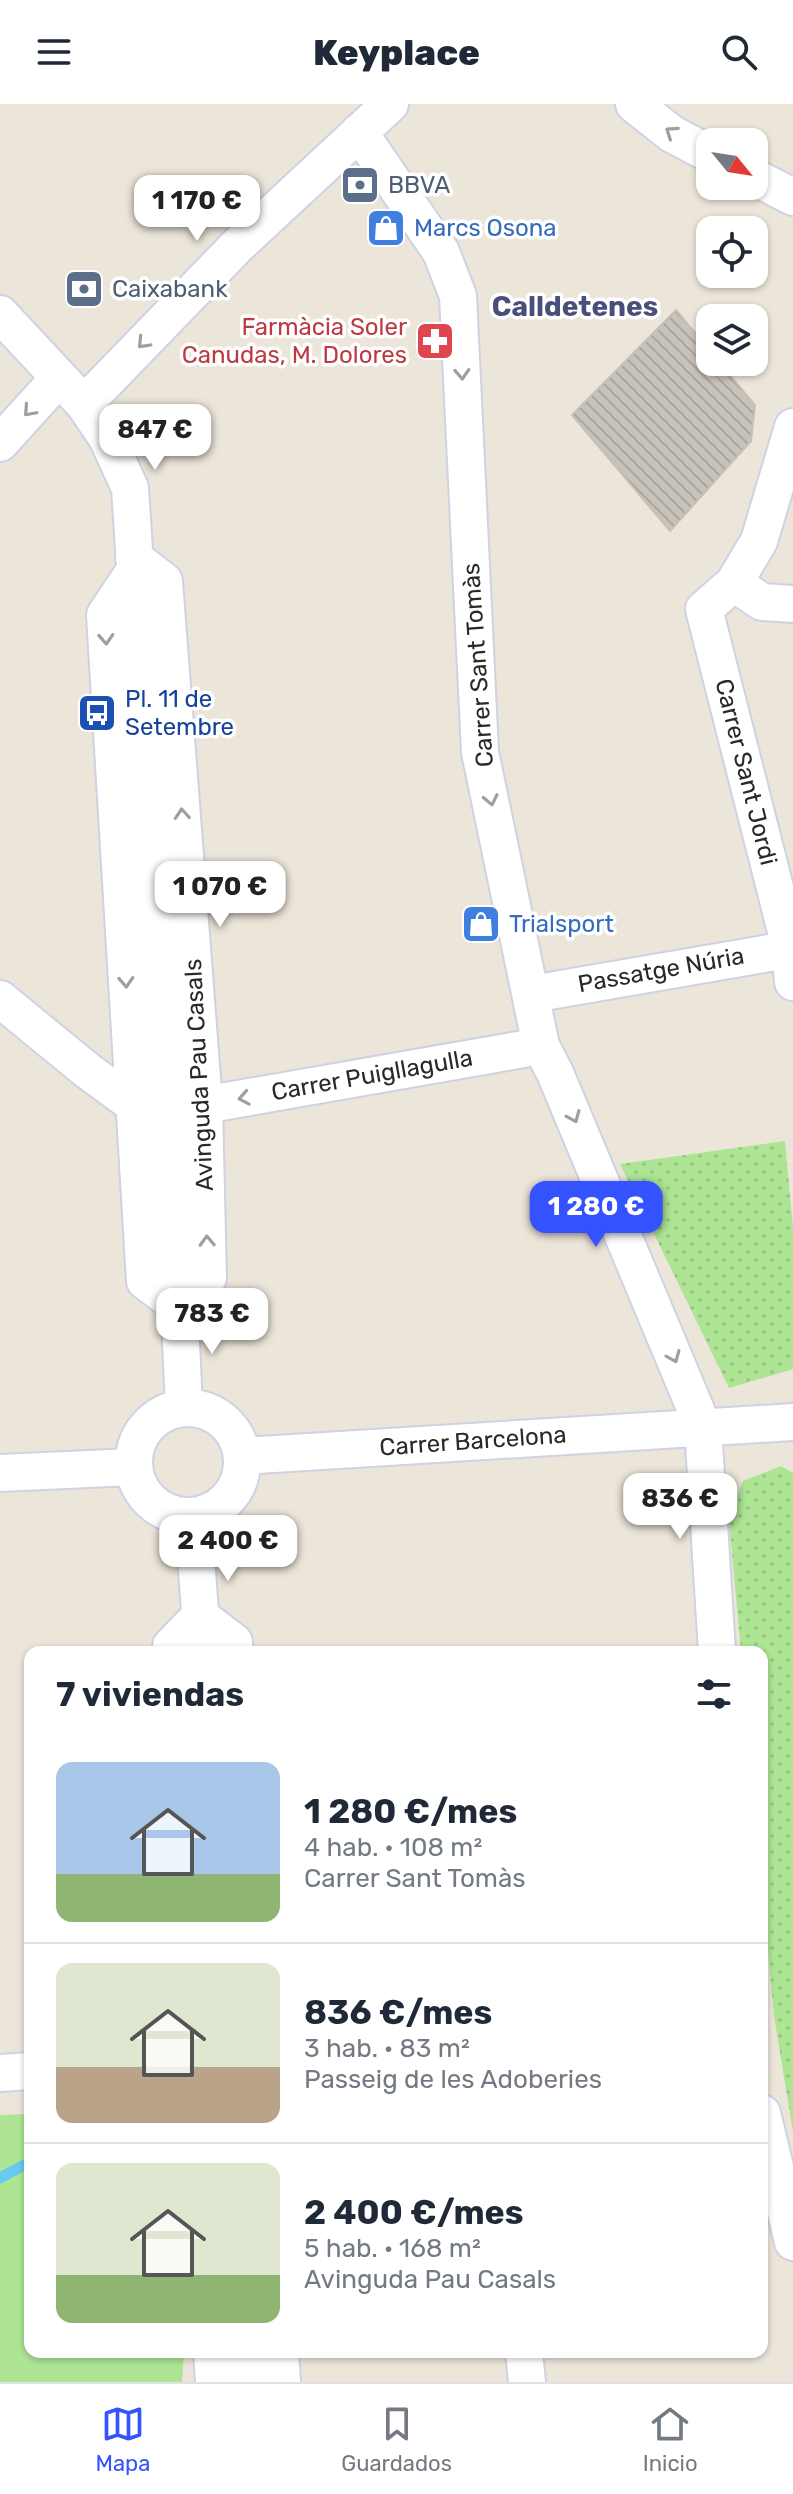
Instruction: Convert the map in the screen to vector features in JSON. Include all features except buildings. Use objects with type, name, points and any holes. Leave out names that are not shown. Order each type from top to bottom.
[{"type":"street","points":[[84,404],[237,246],[390,104]]},
{"type":"street","points":[[634,104],[672,134],[696,147]]},
{"type":"street","name":"Carrer Sant Tomàs","points":[[359,132],[441,252],[458,296],[480,752],[541,1046],[703,1427],[717,1646]]},
{"type":"street","points":[[768,184],[793,197]]},
{"type":"street","name":"Avinguda Pau Casals","points":[[0,314],[84,404],[107,438],[130,488],[170,1108],[184,1407]]},
{"type":"street","points":[[0,443],[59,378]]},
{"type":"street","points":[[793,427],[759,541],[734,583],[762,602],[793,604]]},
{"type":"street","points":[[135,564],[105,615],[133,1104],[145,1281],[180,1307]]},
{"type":"street","name":"Avinguda Pau Casals","points":[[135,564],[164,581],[204,1105],[208,1278],[180,1307]]},
{"type":"street","name":"Carrer Sant Jordi","points":[[734,583],[704,609],[792,959]]},
{"type":"street","name":"Passatge Núria","points":[[532,994],[792,959]]},
{"type":"street","points":[[0,999],[133,1104]]},
{"type":"street","name":"Carrer Puigllagulla","points":[[204,1105],[541,1046]]},
{"type":"street","points":[[184,1407],[212,1412],[233,1429],[243,1456],[239,1485],[221,1507],[193,1517],[165,1513],[143,1494],[133,1467],[138,1439],[147,1427],[157,1416],[184,1407]]},
{"type":"street","name":"Carrer Barcelona","points":[[243,1456],[793,1422]]},
{"type":"street","points":[[0,1473],[133,1467]]},
{"type":"street","points":[[193,1517],[202,1646]]},
{"type":"street","points":[[171,1646],[200,1616]]},
{"type":"street","points":[[200,1616],[234,1642],[234,1646]]},
{"type":"street","points":[[0,2073],[24,2071]]},
{"type":"street","points":[[768,2138],[793,2242]]},
{"type":"street","points":[[212,2358],[214,2382]]},
{"type":"street","points":[[246,2358],[248,2382]]},
{"type":"street","points":[[280,2358],[282,2382]]},
{"type":"street","points":[[525,2358],[527,2382]]},
{"type":"green space","points":[[785,1141],[793,1228],[793,1369],[729,1388],[620,1164]]},
{"type":"green space","points":[[781,1466],[793,1473],[793,2132],[774,2016],[768,1950],[768,1646],[740,1646],[729,1520],[743,1481]]},
{"type":"green space","points":[[24,2114],[24,2358],[184,2358],[182,2382],[0,2382],[0,2115]]},
{"type":"waterway","points":[[0,2178],[24,2165]]},
{"type":"place","name":"BBVA","points":[[360,185]]},
{"type":"place","name":"Marcs Osona","points":[[386,228]]},
{"type":"place","name":"Caixabank","points":[[84,289]]},
{"type":"place","name":"Farmàcia Soler Canudas, M. Dolores","points":[[435,341]]},
{"type":"place","name":"Pl. 11 de Setembre","points":[[97,713]]},
{"type":"place","name":"Trialsport","points":[[481,924]]},
{"type":"district","name":"Calldetenes","points":[[575,306]]}]
